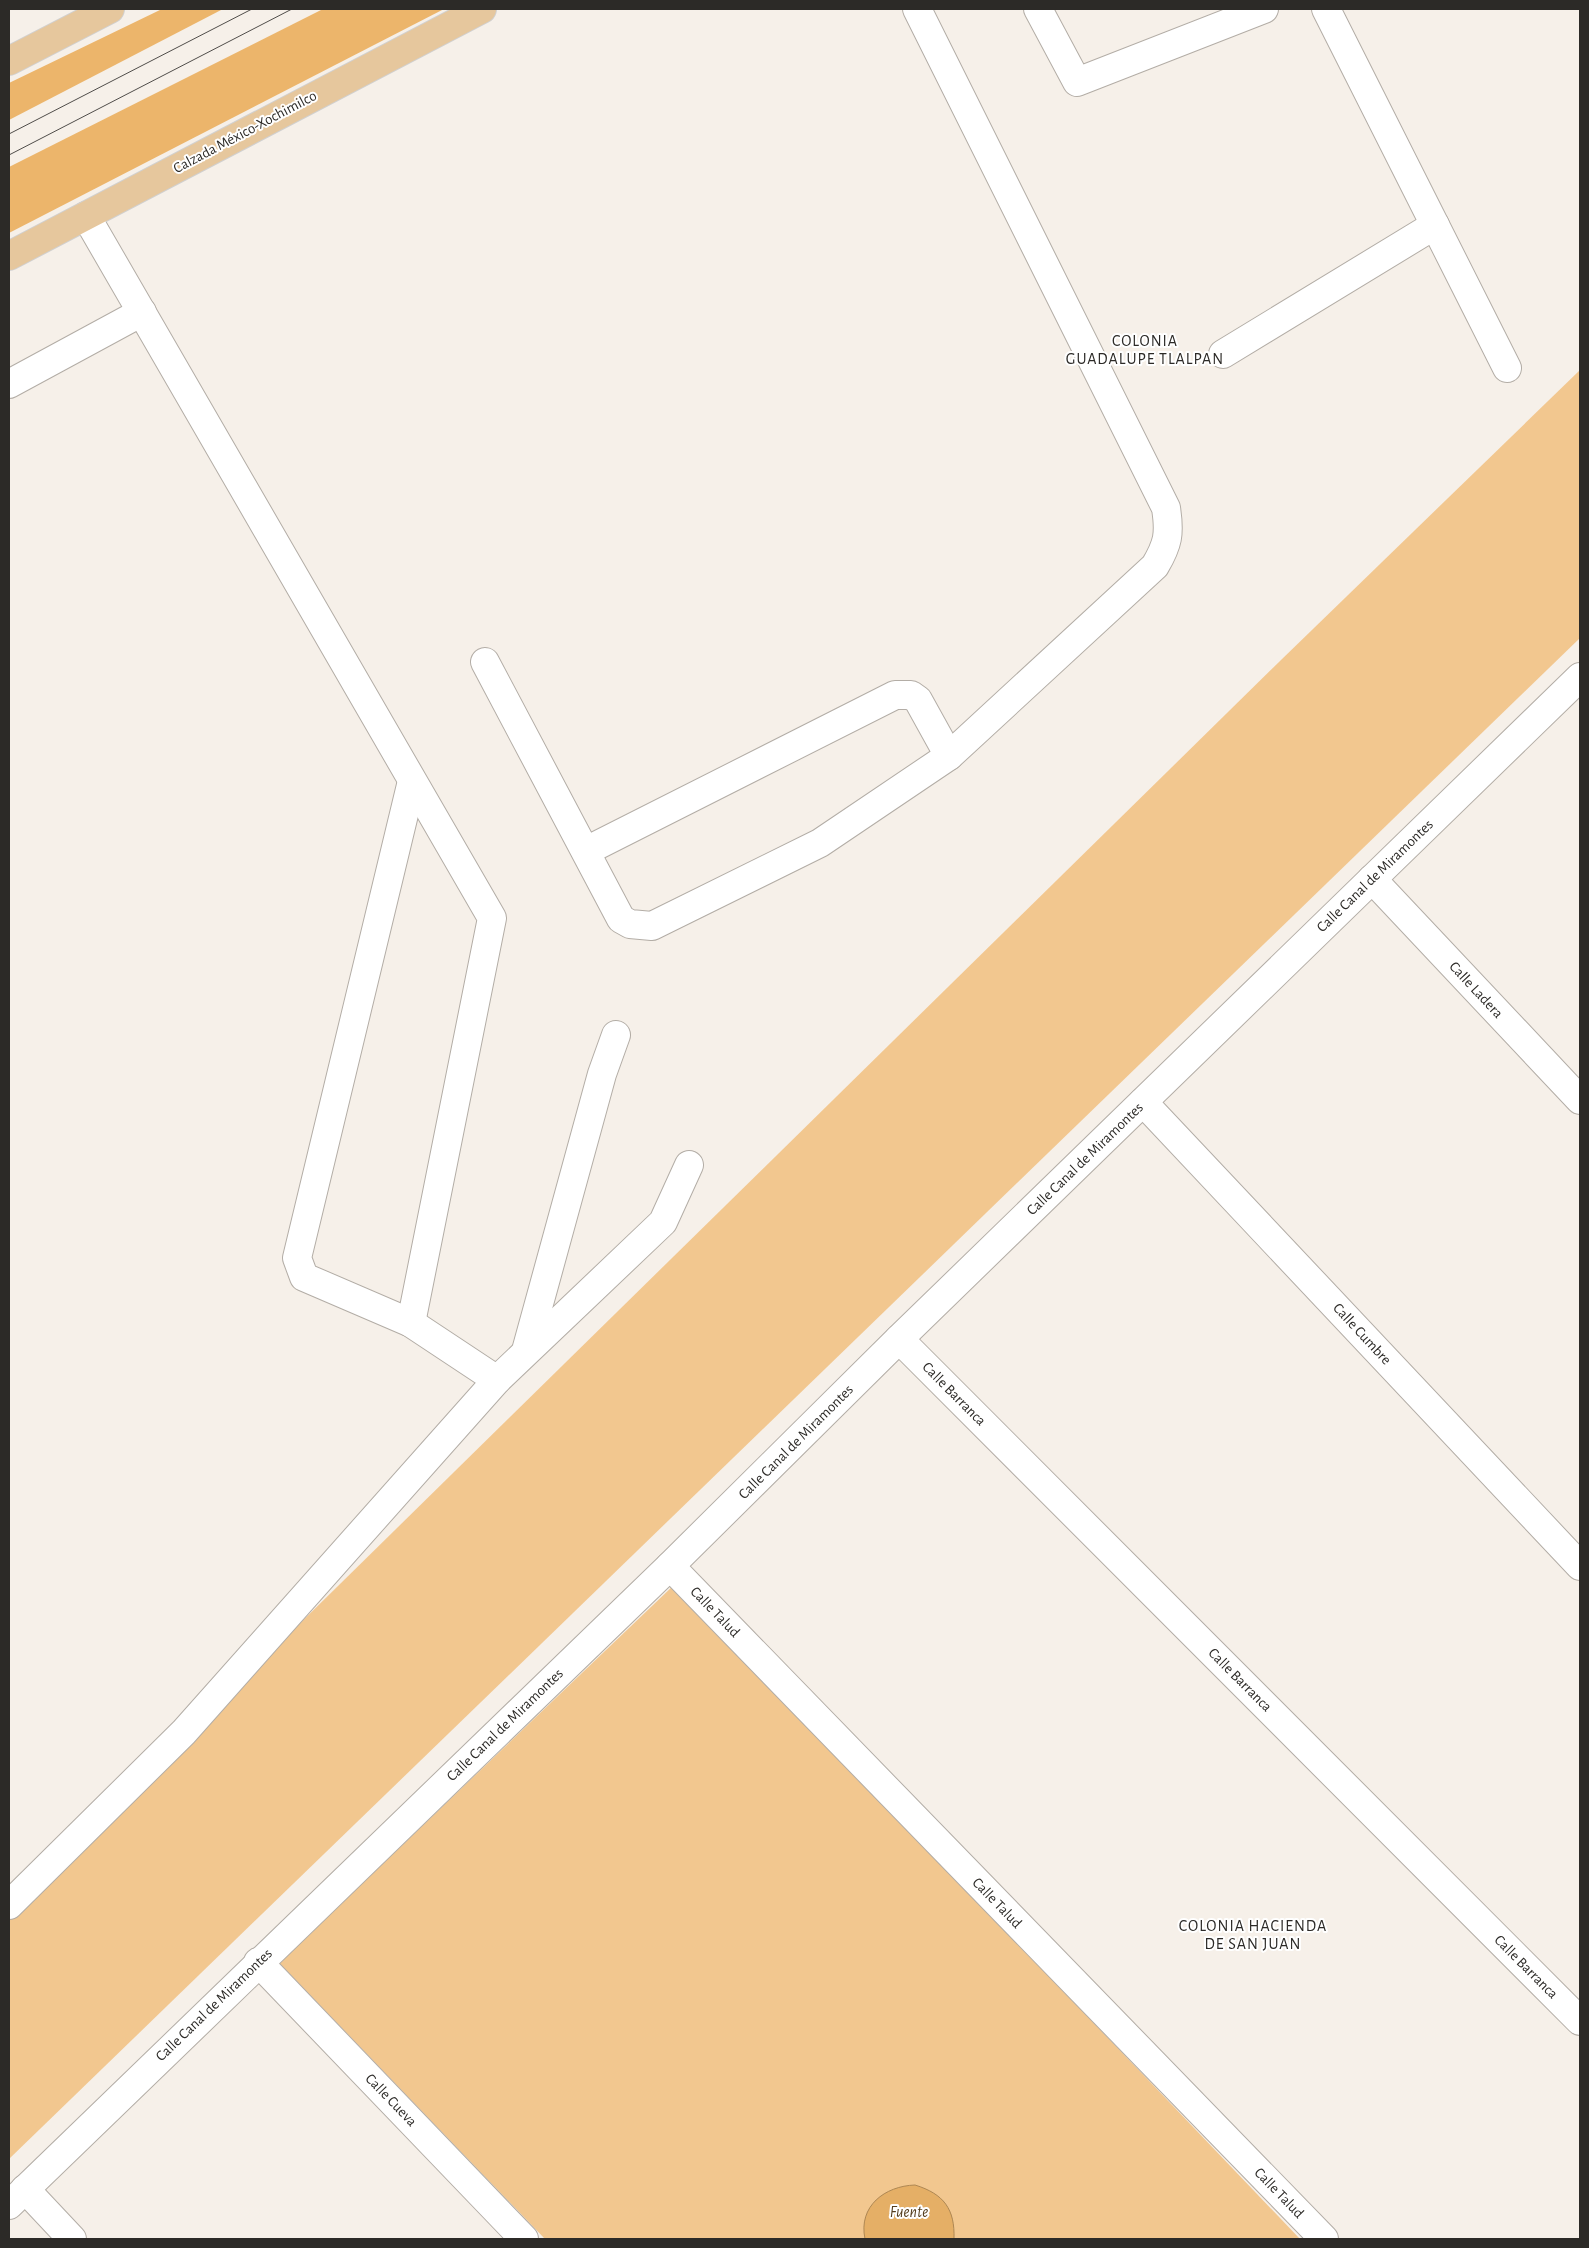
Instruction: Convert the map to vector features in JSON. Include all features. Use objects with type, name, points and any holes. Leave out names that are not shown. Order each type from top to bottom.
[{"type":"main road","name":"Calzada México-Xochimilco","points":[[9,256],[482,9]]},
{"type":"main road","points":[[9,62],[97,12]]},
{"type":"street","points":[[485,662],[621,919],[630,924],[652,926],[820,843],[949,756],[1155,566],[1166,547],[1169,529],[1166,508],[917,9]]},
{"type":"street","points":[[1038,9],[1077,82],[1264,9]]},
{"type":"street","points":[[1326,9],[1507,368]]},
{"type":"street","points":[[86,216],[492,918],[411,1323]]},
{"type":"street","points":[[1223,354],[1435,225]]},
{"type":"street","points":[[9,384],[142,312]]},
{"type":"street","name":"Calle Canal de Miramontes","points":[[17,2197],[258,1962],[670,1566],[899,1339],[1580,677]]},
{"type":"street","points":[[586,851],[895,695],[911,695],[918,700],[949,756]]},
{"type":"street","points":[[412,780],[298,1258],[304,1277],[411,1323],[496,1380]]},
{"type":"street","name":"Calle Ladera","points":[[1372,879],[1580,1100]]},
{"type":"street","points":[[526,1352],[602,1074],[616,1035]]},
{"type":"street","name":"Calle Cumbre","points":[[1143,1102],[1580,1566]]},
{"type":"street","points":[[11,1899],[184,1732],[496,1380],[663,1222],[689,1165]]},
{"type":"street","name":"Calle Barranca","points":[[899,1339],[1580,2021]]},
{"type":"street","name":"Calle Talud","points":[[670,1566],[1324,2239]]},
{"type":"street","name":"Calle Cueva","points":[[258,1962],[524,2239]]},
{"type":"street","points":[[17,2197],[72,2239]]},
{"type":"shaded area","points":[[162,9],[223,9],[9,120],[9,83]]},
{"type":"shaded area","points":[[323,9],[444,9],[9,233],[9,167]]},
{"type":"shaded area","points":[[1580,370],[1580,638],[9,2159],[9,1909],[1280,661]]},
{"type":"shaded area","points":[[675,1584],[1300,2239],[545,2239],[279,1963]]},
{"type":"water","name":"Fuente","points":[[915,2185],[933,2193],[946,2204],[952,2219],[954,2239],[865,2239],[864,2227],[866,2217],[876,2200],[894,2189]]},
{"type":"tram line","points":[[9,134],[252,9]]},
{"type":"tram line","points":[[9,155],[292,9]]},
{"type":"district","name":"COLONIA GUADALUPE TLALPAN","points":[[1145,350]]},
{"type":"district","name":"COLONIA HACIENDA DE SAN JUAN","points":[[1253,1935]]}]
